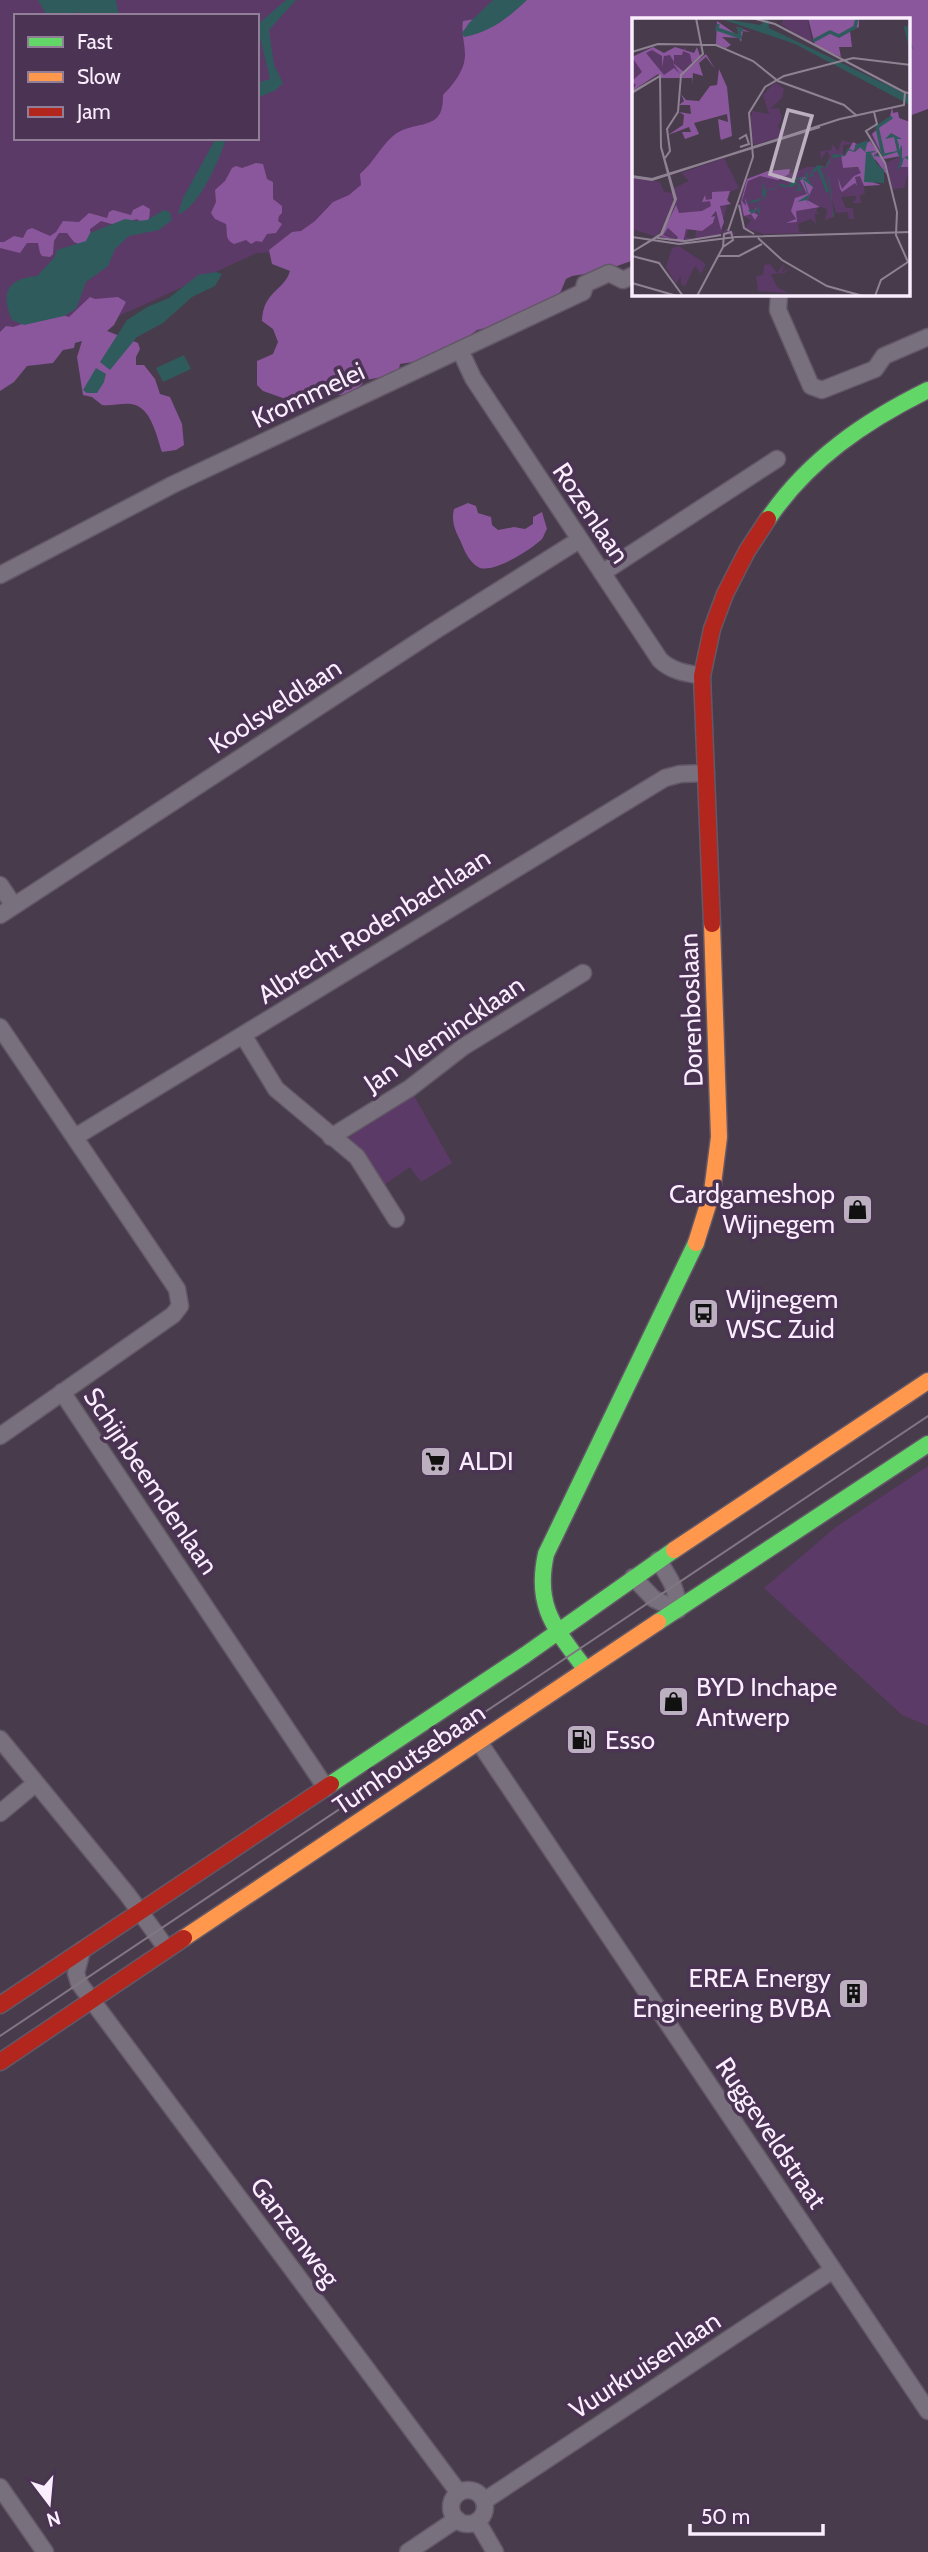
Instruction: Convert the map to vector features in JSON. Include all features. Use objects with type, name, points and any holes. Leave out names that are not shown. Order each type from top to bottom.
[{"type":"main road","name":"Dorenboslaan","points":[[586,1670],[547,1613],[539,1591],[542,1563],[700,1235],[715,1186],[720,1122],[702,676],[708,644],[737,570],[764,526],[791,490],[818,460],[842,442],[905,401],[928,390]]},
{"type":"main road","name":"Turnhoutsebaan","points":[[0,2005],[928,1381]]},
{"type":"main road","name":"Turnhoutsebaan","points":[[0,2062],[928,1444]]},
{"type":"street","name":"Krommelei","points":[[0,575],[174,484],[583,292],[585,284],[609,273],[623,280],[632,276]]},
{"type":"street","points":[[779,296],[778,310],[811,386],[822,390],[875,369],[884,356],[928,337]]},
{"type":"street","name":"Rozenlaan","points":[[460,350],[473,378],[660,660],[668,668],[702,676]]},
{"type":"street","points":[[602,573],[777,459]]},
{"type":"street","name":"Koolsveldlaan","points":[[0,915],[436,630],[579,540]]},
{"type":"street","name":"Albrecht Rodenbachlaan","points":[[75,1137],[665,778],[680,774],[706,773]]},
{"type":"street","points":[[0,885],[15,906]]},
{"type":"street","name":"Jan Vlemincklaan","points":[[331,1137],[410,1088],[463,1047],[583,973]]},
{"type":"street","name":"Schijnbeemdenlaan","points":[[0,1027],[177,1289],[180,1306],[173,1315],[62,1392],[326,1788]]},
{"type":"street","points":[[243,1035],[276,1089],[358,1157],[396,1219]]},
{"type":"street","points":[[0,1436],[62,1392]]},
{"type":"street","points":[[633,1577],[654,1599],[678,1610],[678,1597],[672,1581],[659,1560]]},
{"type":"street","points":[[0,1740],[140,1911],[167,1949]]},
{"type":"street","name":"Ruggeveldstraat","points":[[479,1742],[928,2411]]},
{"type":"street","points":[[0,1813],[36,1783]]},
{"type":"street","points":[[82,1950],[76,1973],[79,1983],[92,2001]]},
{"type":"street","name":"Ganzenweg","points":[[92,2001],[459,2493]]},
{"type":"street","name":"Vuurkruisenlaan","points":[[484,2501],[834,2270]]},
{"type":"street","points":[[0,2487],[45,2552]]},
{"type":"street","points":[[464,2490],[476,2492],[484,2501],[484,2512],[477,2521],[467,2524],[457,2519],[451,2509],[454,2497],[464,2490]]},
{"type":"street","points":[[408,2552],[457,2519]]},
{"type":"street","points":[[477,2521],[495,2552]]},
{"type":"shaded area","points":[[0,0],[524,0],[445,135],[284,252],[257,253],[0,373]]},
{"type":"shaded area","points":[[38,0],[116,0],[119,14],[78,12],[46,14]]},
{"type":"shaded area","points":[[286,0],[296,0],[269,30],[274,65],[283,83],[276,90],[259,97],[259,82],[270,79],[259,23]]},
{"type":"shaded area","points":[[493,0],[527,0],[499,23],[483,32],[464,37],[462,33],[469,23]]},
{"type":"shaded area","points":[[499,0],[928,0],[928,109],[911,115],[911,18],[632,18],[632,261],[572,276],[566,279],[555,298],[502,324],[477,330],[457,345],[444,347],[425,360],[400,364],[398,374],[366,380],[354,392],[341,395],[316,394],[297,403],[263,391],[257,385],[257,361],[273,354],[278,342],[273,329],[262,321],[263,311],[290,271],[272,264],[269,250],[292,232],[301,231],[333,202],[349,195],[361,185],[360,174],[393,136],[410,127],[427,123],[439,115],[443,95],[458,77],[463,66],[463,21],[482,18]]},
{"type":"shaded area","points":[[215,140],[225,140],[201,193],[186,210],[178,214],[183,198]]},
{"type":"shaded area","points":[[263,164],[267,179],[273,182],[273,199],[282,206],[278,221],[282,224],[276,233],[267,234],[262,242],[251,244],[246,240],[234,244],[228,238],[226,224],[215,219],[211,213],[216,202],[215,190],[225,181],[232,168]]},
{"type":"shaded area","points":[[143,205],[150,209],[149,220],[142,223],[137,219],[115,225],[101,221],[90,229],[91,239],[81,245],[74,242],[67,233],[59,233],[50,257],[42,256],[38,243],[27,243],[20,253],[0,248],[0,242],[14,236],[23,238],[27,230],[32,228],[50,236],[63,221],[79,222],[89,213],[107,218],[113,210],[131,215],[133,210]]},
{"type":"shaded area","points":[[164,210],[170,212],[172,220],[159,230],[129,236],[115,249],[108,266],[86,282],[76,309],[64,316],[24,325],[12,320],[7,302],[9,289],[19,280],[37,276],[54,258],[57,250],[86,241],[90,233],[125,219],[147,220]]},
{"type":"shaded area","points":[[216,272],[222,274],[215,286],[192,297],[163,323],[137,337],[110,370],[100,362],[127,320],[147,307],[169,298],[198,275]]},
{"type":"shaded area","points":[[90,297],[118,297],[126,302],[114,325],[107,331],[138,343],[140,349],[136,365],[144,365],[155,379],[160,394],[170,397],[182,424],[184,445],[176,450],[162,452],[152,423],[138,406],[102,405],[92,397],[83,395],[77,357],[82,341],[75,343],[74,348],[63,350],[53,363],[27,366],[14,382],[0,391],[0,332],[6,326],[13,327],[56,313],[69,317]]},
{"type":"shaded area","points":[[184,355],[191,369],[163,382],[156,368]]},
{"type":"shaded area","points":[[96,368],[106,374],[104,382],[97,393],[87,393],[83,390]]},
{"type":"shaded area","points":[[468,503],[476,506],[478,513],[491,517],[492,525],[498,530],[514,527],[525,529],[533,524],[533,517],[542,512],[547,529],[542,539],[512,560],[484,569],[478,567],[467,555],[453,521],[454,509]]},
{"type":"shaded area","points":[[414,1096],[452,1163],[421,1182],[410,1167],[384,1185],[349,1137]]},
{"type":"shaded area","points":[[928,1466],[928,1726],[902,1715],[764,1588],[836,1527]]},
{"type":"tram line","points":[[0,2036],[928,1416]]},
{"type":"traffic: fast","points":[[768,519],[801,478],[839,444],[882,415],[928,390]]},
{"type":"traffic: fast","points":[[586,1670],[557,1630],[545,1604],[543,1573],[546,1554],[696,1243]]},
{"type":"traffic: fast","points":[[658,1622],[928,1444]]},
{"type":"traffic: fast","points":[[331,1784],[525,1655],[674,1550]]},
{"type":"traffic: slow","points":[[696,1243],[712,1192],[719,1137],[712,924]]},
{"type":"traffic: slow","points":[[674,1550],[928,1381]]},
{"type":"traffic: slow","points":[[184,1938],[658,1622]]},
{"type":"traffic: jam","points":[[712,924],[702,676],[712,629],[725,594],[747,551],[768,519]]},
{"type":"traffic: jam","points":[[0,2005],[331,1784]]},
{"type":"traffic: jam","points":[[0,2062],[184,1938]]},
{"type":"place","name":"Cardgameshop Wijnegem","points":[[858,1209]]},
{"type":"place","name":"Wijnegem WSC Zuid","points":[[703,1314]]},
{"type":"place","name":"ALDI","points":[[436,1461]]},
{"type":"place","name":"BYD Inchape Antwerp","points":[[673,1702]]},
{"type":"place","name":"Esso","points":[[582,1740]]},
{"type":"place","name":"EREA Energy Engineering BVBA","points":[[854,1993]]}]
